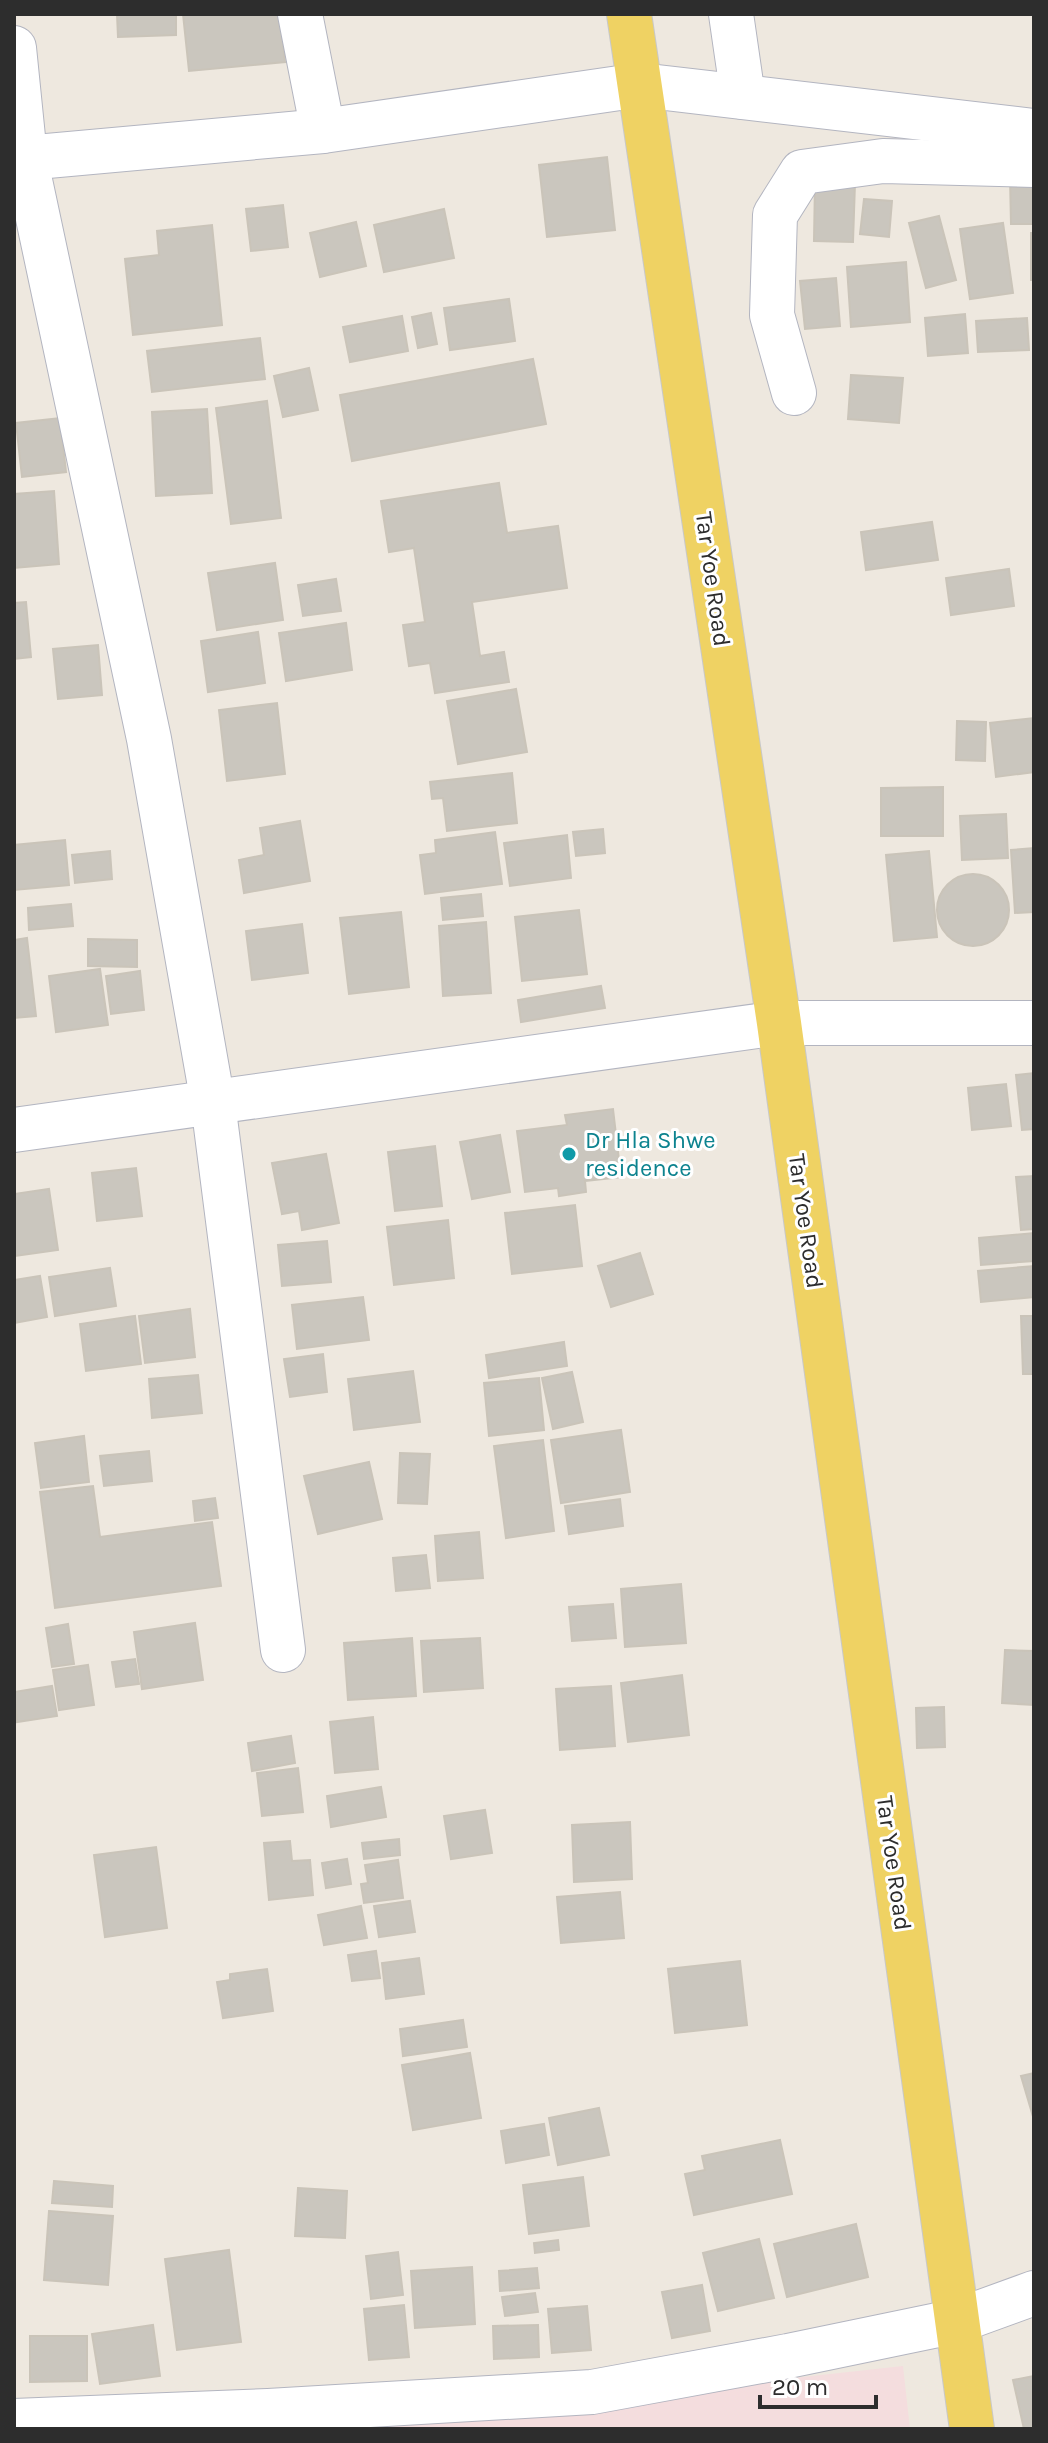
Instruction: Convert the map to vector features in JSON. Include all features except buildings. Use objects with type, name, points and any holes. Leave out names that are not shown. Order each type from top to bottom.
[{"type":"main road","name":"Tar Yoe Road","points":[[629,14],[779,1023],[972,2429]]},
{"type":"street","points":[[300,14],[323,131]]},
{"type":"street","points":[[731,14],[743,97]]},
{"type":"street","points":[[14,48],[19,158],[149,739],[213,1103],[283,1650]]},
{"type":"street","points":[[19,158],[323,131],[640,85],[1034,131]]},
{"type":"street","points":[[794,393],[772,315],[775,215],[802,172],[883,161],[1034,165]]},
{"type":"street","points":[[14,1130],[779,1023],[1034,1023]]},
{"type":"street","points":[[14,2421],[268,2411],[592,2392],[957,2321],[1034,2293]]},
{"type":"shaded area","points":[[903,2366],[910,2429],[334,2429]]},
{"type":"place","name":"Dr Hla Shwe residence","points":[[569,1154]]}]
